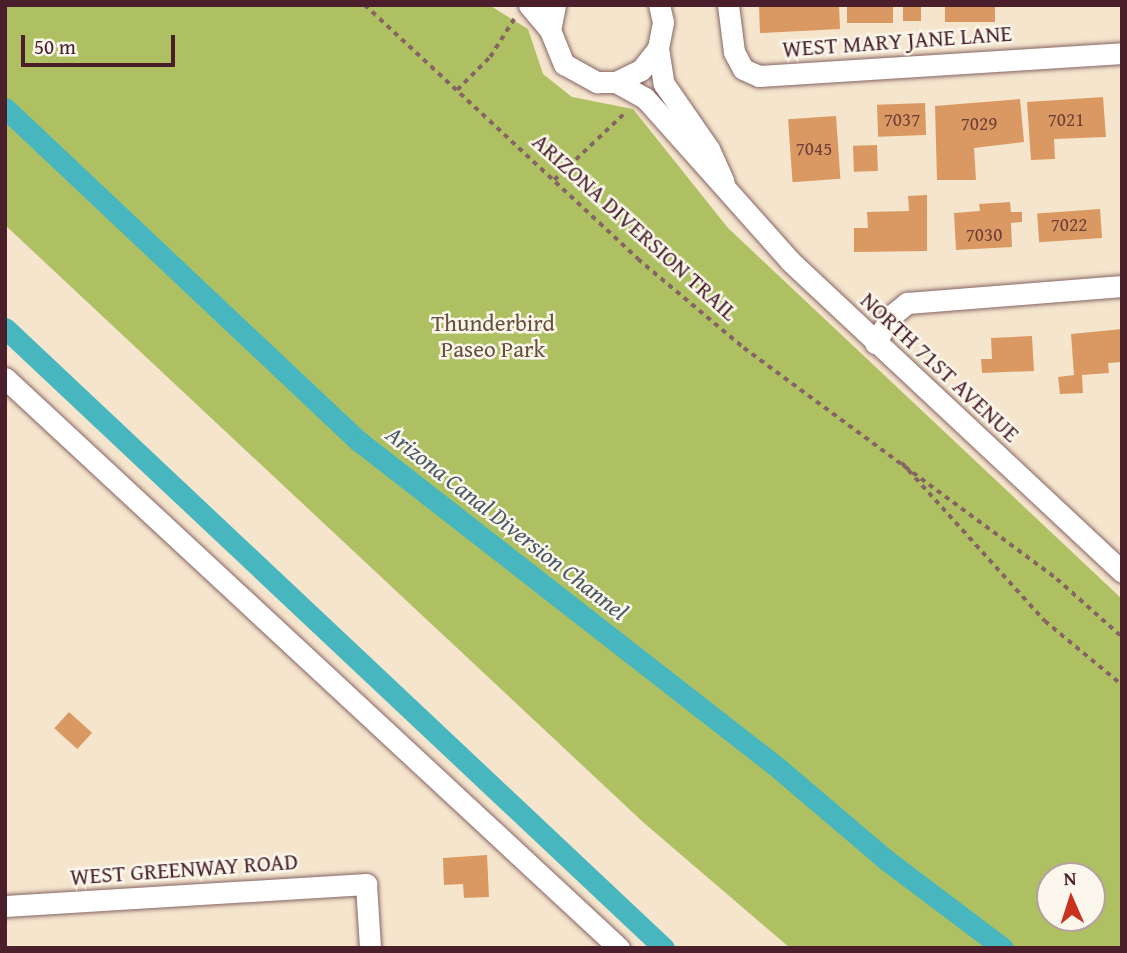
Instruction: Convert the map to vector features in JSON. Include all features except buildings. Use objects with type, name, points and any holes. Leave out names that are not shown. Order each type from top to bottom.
[{"type":"street","points":[[522,12],[550,30],[555,5]]},
{"type":"street","name":"WEST MARY JANE LANE","points":[[728,5],[734,52],[743,69],[759,76],[1122,53]]},
{"type":"street","name":"NORTH 71ST AVENUE","points":[[663,11],[658,48],[664,84],[709,149],[730,193]]},
{"type":"street","name":"NORTH 71ST AVENUE","points":[[550,30],[564,64],[597,82],[616,82],[645,98],[790,261],[875,342],[1117,558]]},
{"type":"street","points":[[616,82],[641,71],[658,48]]},
{"type":"street","points":[[875,342],[891,316],[907,303],[1122,286]]},
{"type":"street","points":[[5,378],[619,948]]},
{"type":"street","name":"WEST GREENWAY ROAD","points":[[5,906],[366,884],[370,948]]},
{"type":"path","name":"ARIZONA DIVERSION TRAIL","points":[[365,5],[554,180],[744,348],[897,457],[1057,579],[1122,637]]},
{"type":"path","points":[[457,90],[490,57],[522,12]]},
{"type":"path","points":[[554,180],[629,110]]},
{"type":"path","name":"ARIZONA DIVERSION TRAIL","points":[[897,457],[1045,621],[1122,684]]},
{"type":"green space","name":"Thunderbird Paseo Park","points":[[5,5],[489,5],[528,29],[543,74],[572,97],[633,109],[728,228],[1122,599],[1122,948],[790,948],[644,823],[5,225]]},
{"type":"waterway","name":"Arizona Canal Diversion Channel","points":[[5,108],[360,442],[777,767],[885,859],[1003,948]]},
{"type":"waterway","points":[[5,328],[664,948]]}]
